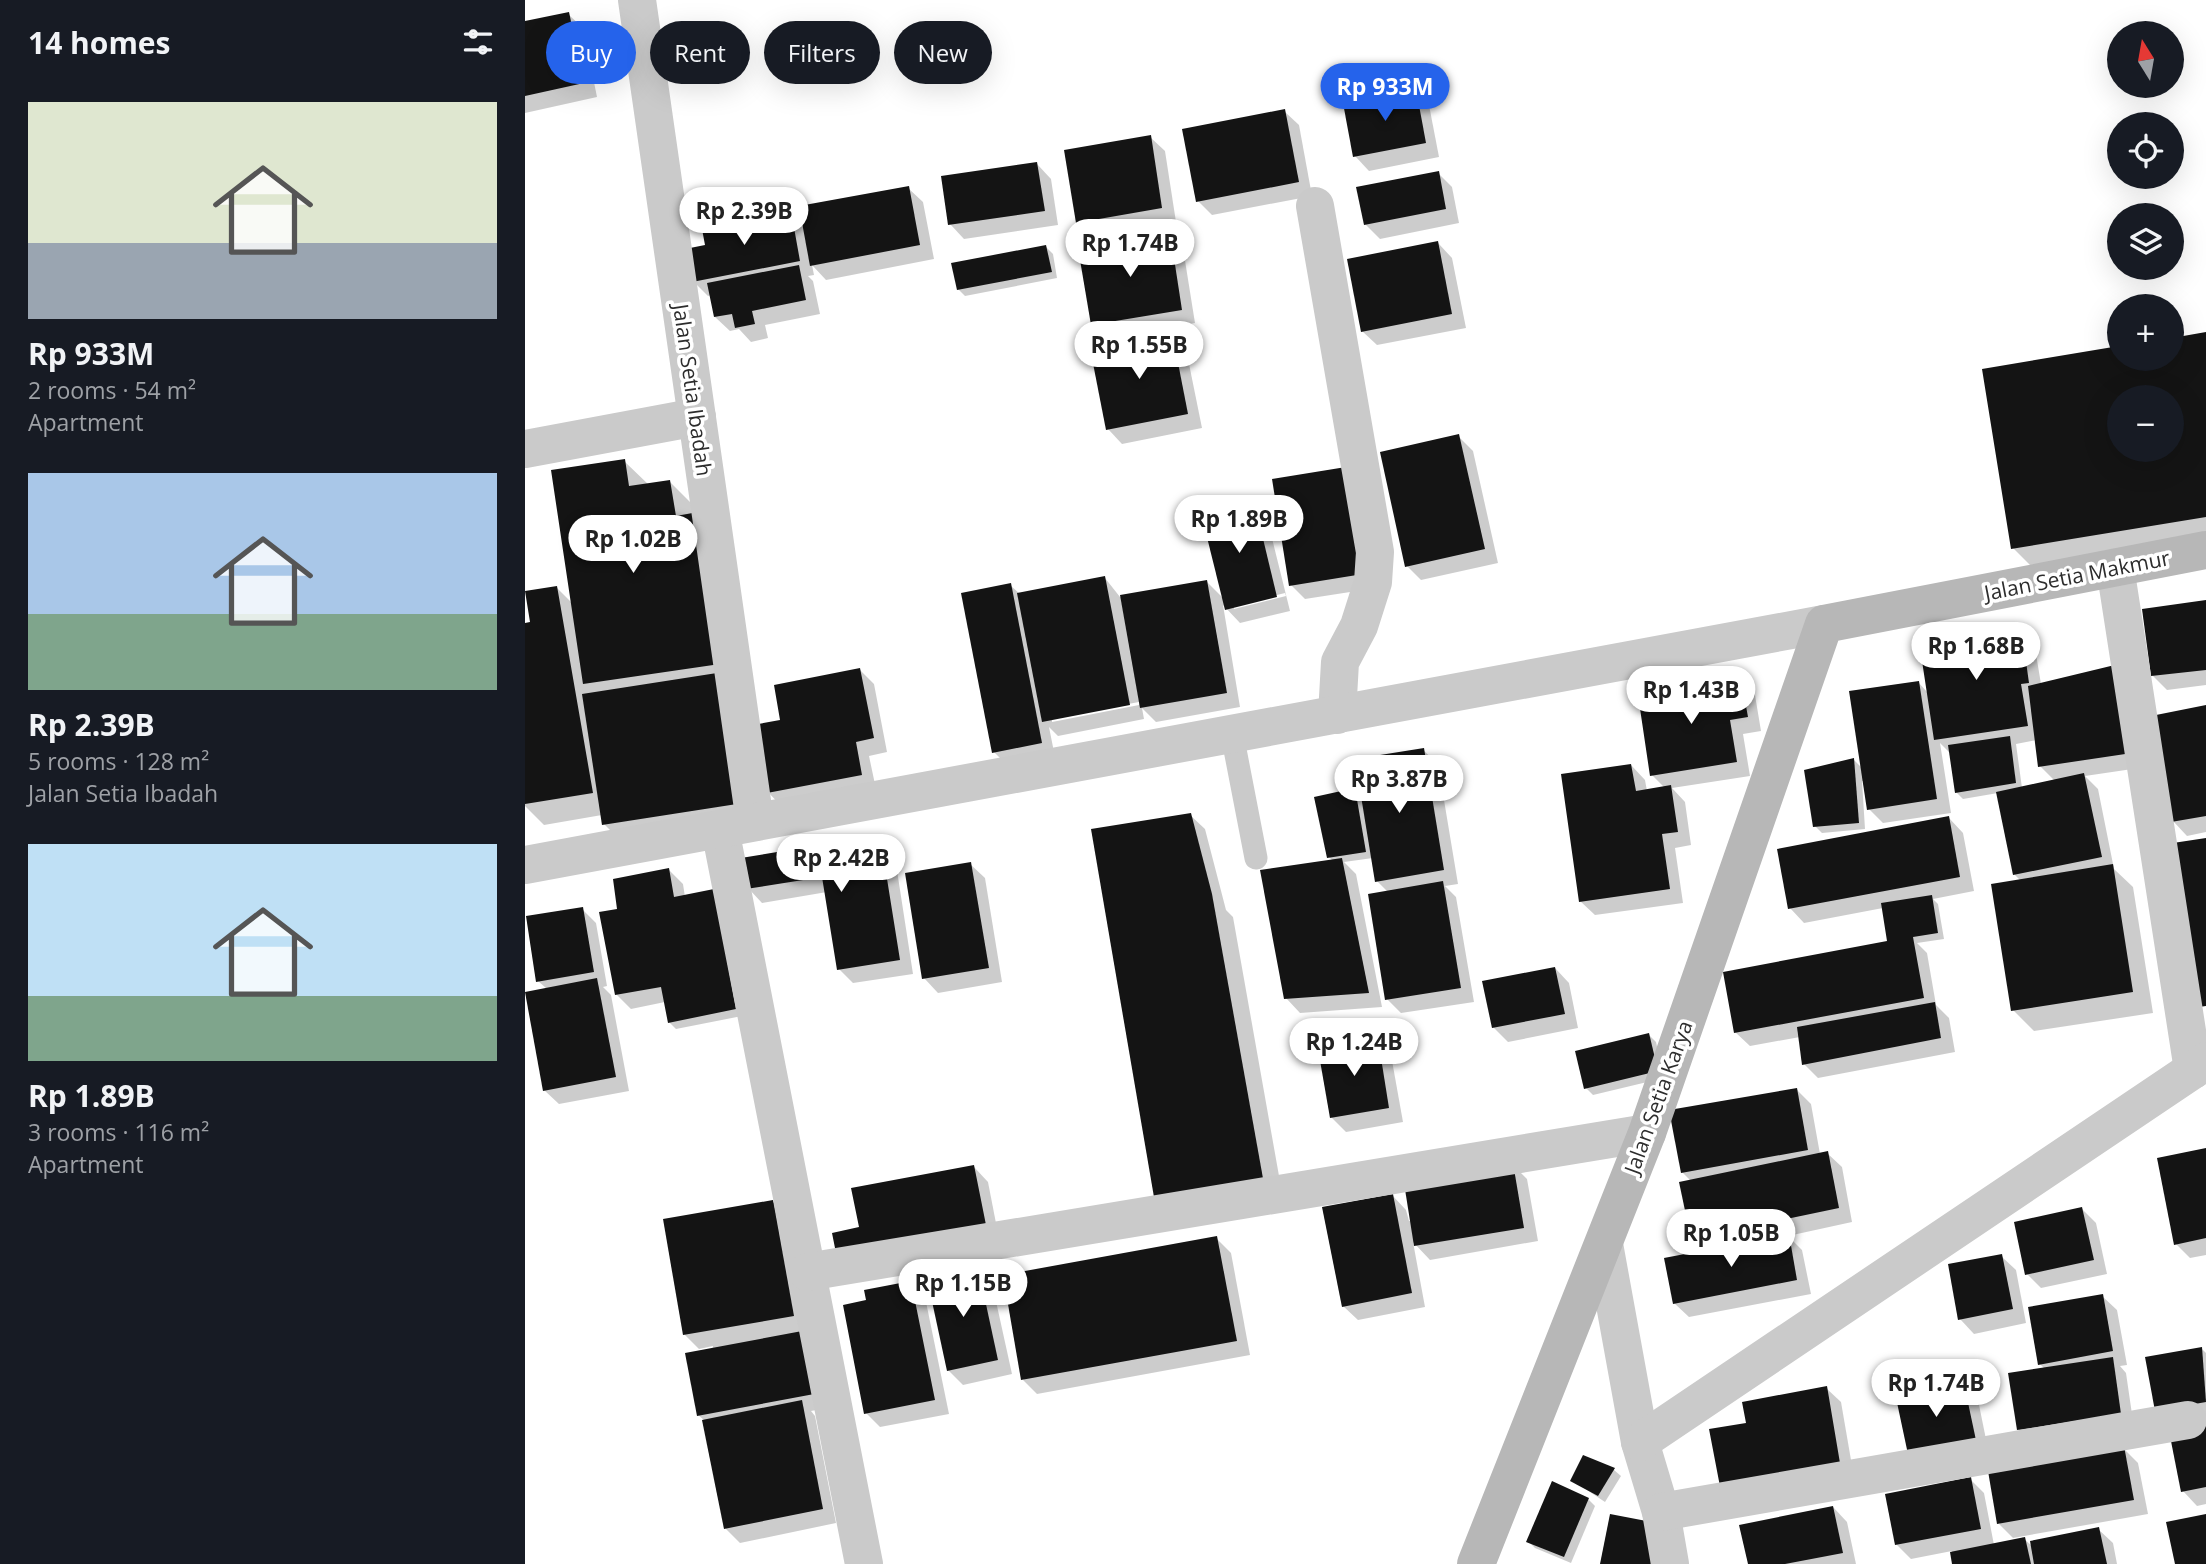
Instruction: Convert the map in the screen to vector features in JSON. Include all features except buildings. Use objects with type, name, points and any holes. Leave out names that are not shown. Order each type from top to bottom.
[{"type":"main road","name":"Jalan Setia Makmur","points":[[1824,624],[2206,550]]},
{"type":"main road","name":"Jalan Setia Karya","points":[[1476,1564],[1647,1133],[1824,624]]},
{"type":"street","name":"Jalan Setia Ibadah","points":[[637,0],[697,417],[738,825],[807,1272],[864,1564]]},
{"type":"street","points":[[1315,206],[1375,552],[1373,582],[1359,626],[1341,662],[1337,715]]},
{"type":"street","points":[[525,449],[697,417]]},
{"type":"street","points":[[1640,1441],[2200,1066],[2115,567]]},
{"type":"street","points":[[525,865],[1824,624]]},
{"type":"street","points":[[807,1272],[1647,1133]]},
{"type":"street","points":[[1604,1244],[1640,1441],[1661,1512],[1671,1564]]},
{"type":"street","points":[[1661,1512],[2188,1420]]},
{"type":"lane","points":[[1232,734],[1256,858]]}]
